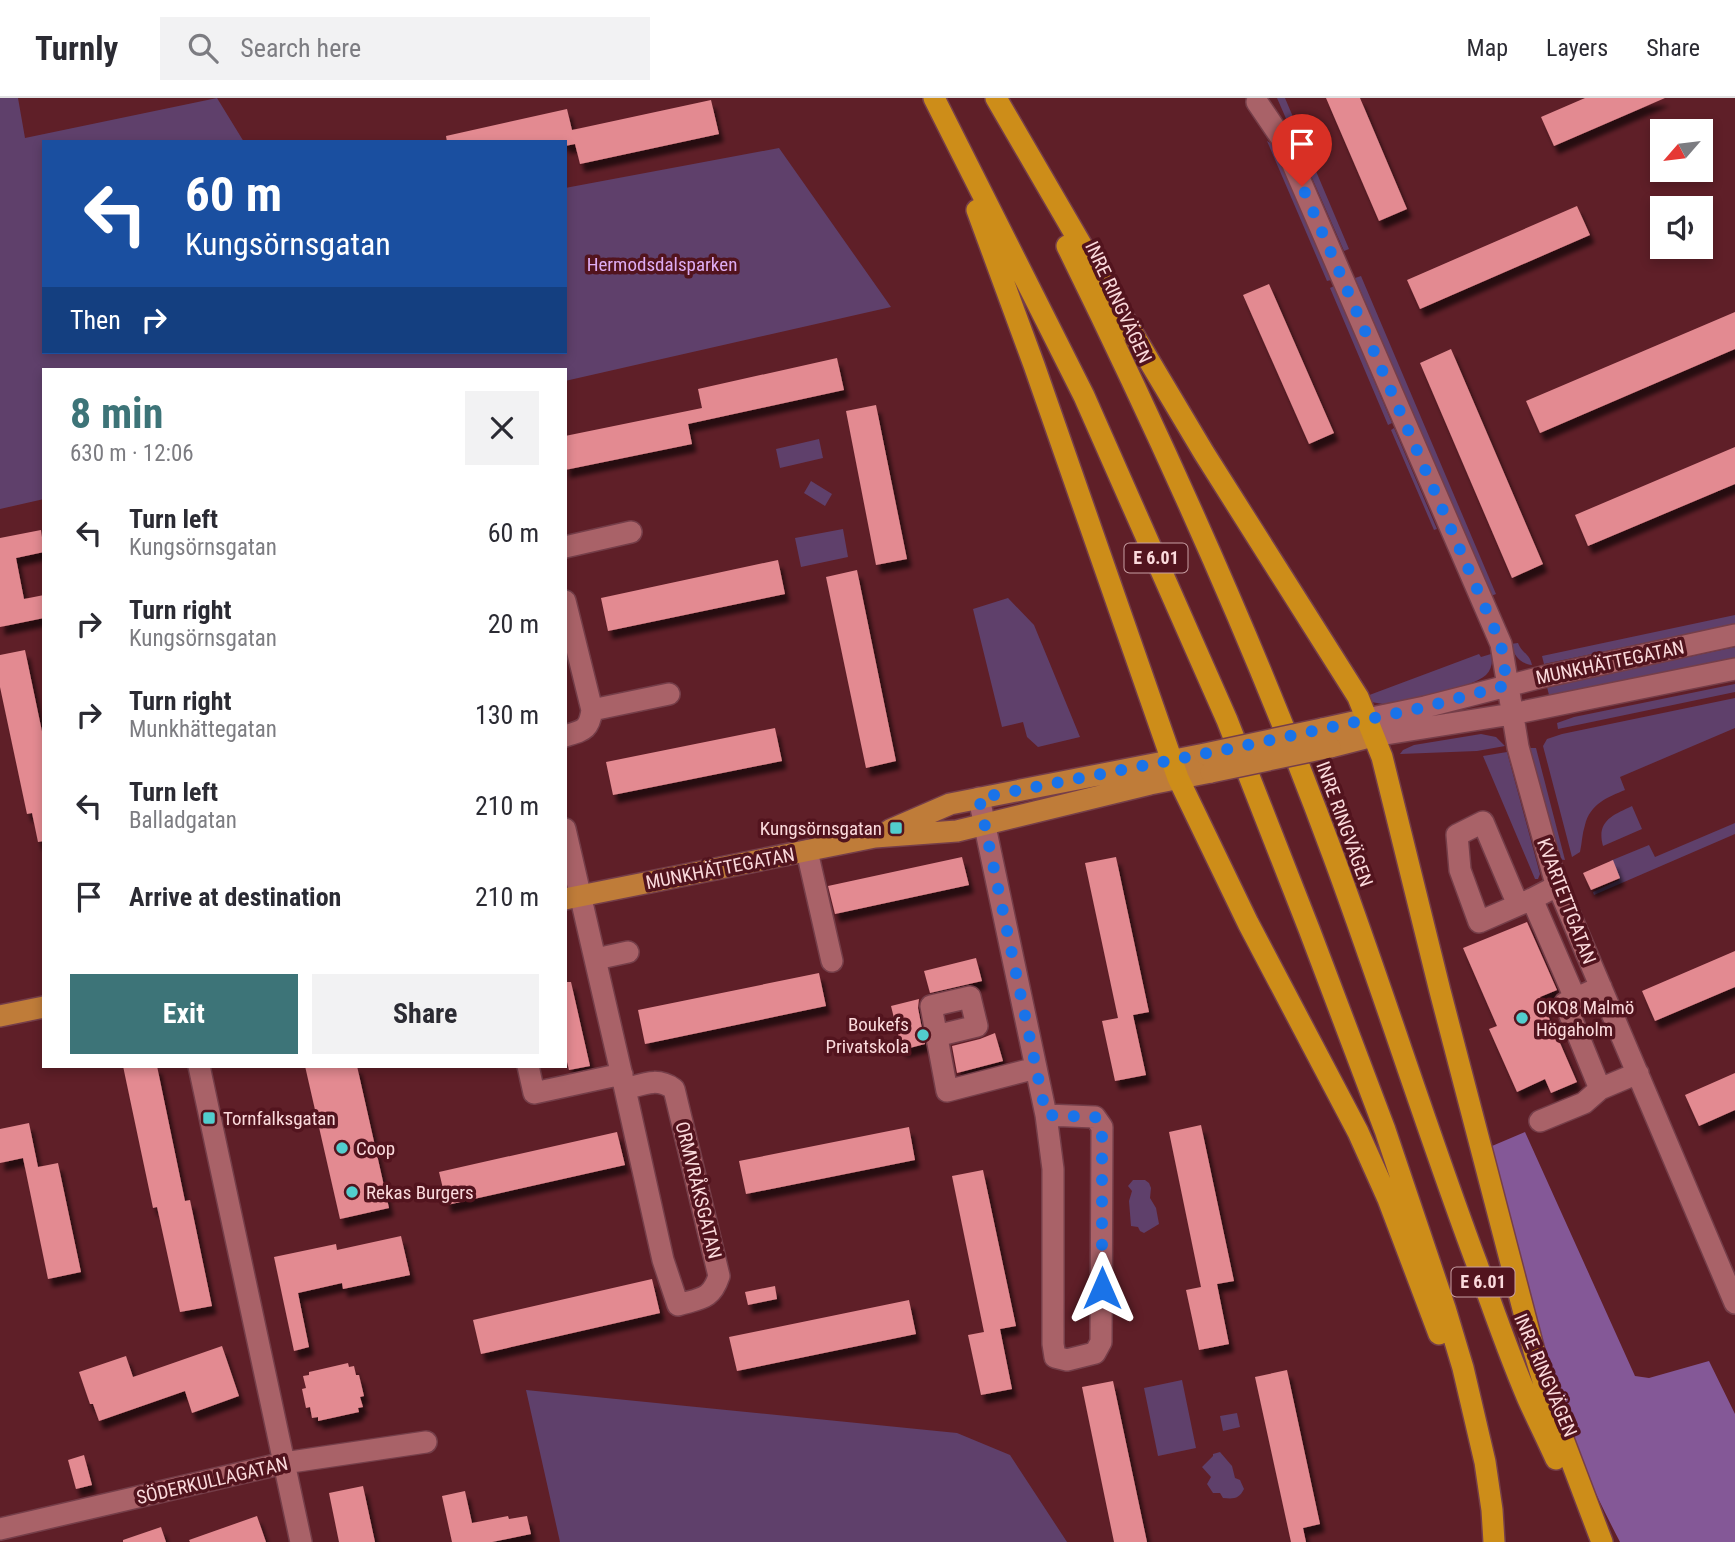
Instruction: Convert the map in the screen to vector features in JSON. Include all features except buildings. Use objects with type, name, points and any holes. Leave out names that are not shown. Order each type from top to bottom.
[{"type":"highway","points":[[932,98],[1030,352],[1175,769],[1248,923],[1358,1132],[1388,1199],[1462,1401],[1482,1476],[1494,1542]]},
{"type":"highway","name":"E 6.01","points":[[932,98],[1090,409],[1227,720],[1295,892],[1385,1130],[1445,1307],[1463,1368],[1485,1462],[1494,1542]]},
{"type":"highway","points":[[995,98],[1183,418],[1358,697],[1382,757],[1534,1351],[1552,1410],[1600,1542]]},
{"type":"highway","name":"INRE RINGVÄGEN","points":[[995,98],[1099,311],[1244,631],[1334,858],[1454,1204],[1512,1359],[1570,1489],[1600,1542]]},
{"type":"main road","name":"MUNKHÄTTEGATAN","points":[[875,837],[950,804],[1208,763],[1370,727]]},
{"type":"main road","name":"MUNKHÄTTEGATAN","points":[[573,897],[875,837],[957,831],[1175,769]]},
{"type":"main road","points":[[0,1016],[42,1007]]},
{"type":"street","name":"KVARTETTGATAN","points":[[1257,102],[1282,139],[1501,644],[1518,747],[1558,886],[1735,1303]]},
{"type":"street","points":[[567,547],[631,532]]},
{"type":"street","points":[[567,609],[592,710],[590,723],[583,731],[567,735]]},
{"type":"street","name":"MUNKHÄTTEGATAN","points":[[1370,727],[1425,707],[1507,685],[1735,635]]},
{"type":"street","name":"MUNKHÄTTEGATAN","points":[[1370,727],[1512,714],[1735,669]]},
{"type":"street","points":[[592,710],[669,694]]},
{"type":"street","points":[[979,798],[1046,1115],[1053,1169],[1053,1344],[1055,1357],[1067,1360],[1095,1353],[1101,1342],[1102,1127],[1095,1117],[1046,1115]]},
{"type":"street","name":"ORMVRÅKSGATAN","points":[[567,846],[573,897],[596,959],[623,1081],[663,1260],[678,1305],[708,1296],[716,1287],[719,1276],[674,1089],[665,1083],[623,1081]]},
{"type":"street","points":[[807,851],[832,961]]},
{"type":"street","points":[[1558,886],[1525,902],[1575,999]]},
{"type":"street","points":[[596,959],[628,952]]},
{"type":"street","points":[[1600,1089],[1565,1003],[1601,987]]},
{"type":"street","points":[[936,1036],[947,1091],[1036,1068]]},
{"type":"street","points":[[199,1068],[301,1542]]},
{"type":"street","points":[[528,1068],[534,1093],[623,1081]]},
{"type":"street","points":[[1540,1121],[1584,1103],[1600,1089],[1638,1073]]},
{"type":"street","name":"SÖDERKULLAGATAN","points":[[0,1529],[285,1463],[426,1442]]},
{"type":"green space","name":"Hermodsdalsparken","points":[[0,98],[18,98],[25,138],[217,98],[243,140],[42,140],[42,354],[567,354],[567,188],[779,148],[891,307],[567,381],[567,368],[42,368],[42,499],[0,509]]},
{"type":"green space","points":[[1277,98],[1285,98],[1349,249],[1344,251]]},
{"type":"green space","points":[[1267,141],[1276,150],[1331,280],[1327,281]]},
{"type":"green space","points":[[1361,276],[1496,594],[1491,596],[1355,278]]},
{"type":"green space","points":[[1334,286],[1392,423],[1388,425],[1330,288]]},
{"type":"green space","points":[[1394,428],[1437,529],[1434,530],[1391,430]]},
{"type":"green space","points":[[819,439],[823,458],[780,468],[776,449]]},
{"type":"green space","points":[[811,481],[832,494],[825,506],[804,493]]},
{"type":"green space","points":[[843,529],[848,557],[801,567],[795,538]]},
{"type":"green space","points":[[1008,598],[1034,625],[1080,737],[1038,747],[1027,737],[1023,722],[1002,727],[973,609]]},
{"type":"green space","points":[[1735,615],[1735,624],[1544,664],[1542,656]]},
{"type":"green space","points":[[1518,643],[1532,665],[1524,663],[1516,655],[1510,644]]},
{"type":"green space","points":[[1735,647],[1735,660],[1550,699],[1547,687]]},
{"type":"green space","points":[[1479,654],[1481,657],[1491,654],[1491,668],[1486,675],[1467,685],[1383,704],[1371,702],[1364,697]]},
{"type":"green space","points":[[1735,684],[1735,692],[1558,729],[1557,723],[1574,717]]},
{"type":"green space","points":[[1735,698],[1735,728],[1620,777],[1625,790],[1606,799],[1591,812],[1584,828],[1580,852],[1572,857],[1543,746],[1547,739]]},
{"type":"green space","points":[[1481,734],[1496,737],[1505,746],[1477,751],[1400,754],[1414,745]]},
{"type":"green space","points":[[1530,748],[1536,748],[1565,860],[1558,859]]},
{"type":"green space","points":[[1507,752],[1540,874],[1538,879],[1535,879],[1483,756]]},
{"type":"green space","points":[[1632,806],[1642,829],[1603,846],[1601,837],[1604,825],[1613,816]]},
{"type":"green space","points":[[1735,823],[1735,834],[1594,895],[1593,892],[1619,880],[1610,861],[1649,845],[1655,857]]},
{"type":"green space","points":[[1133,1180],[1145,1180],[1149,1183],[1150,1198],[1156,1208],[1159,1224],[1144,1233],[1138,1227],[1131,1226],[1129,1201],[1132,1191],[1128,1186]]},
{"type":"green space","points":[[1182,1380],[1196,1448],[1158,1456],[1144,1388]]},
{"type":"green space","points":[[526,1390],[957,1433],[1010,1455],[1067,1542],[560,1542]]},
{"type":"green space","points":[[1237,1413],[1240,1427],[1223,1431],[1220,1416]]},
{"type":"green space","points":[[1220,1452],[1232,1466],[1235,1478],[1240,1480],[1244,1489],[1236,1498],[1223,1498],[1220,1493],[1213,1493],[1207,1484],[1211,1477],[1202,1467],[1213,1454]]},
{"type":"shaded area","points":[[1525,1132],[1635,1376],[1649,1378],[1709,1361],[1735,1414],[1735,1542],[1620,1542],[1611,1525],[1587,1475],[1560,1405],[1532,1309],[1492,1146]]},
{"type":"place","name":"Kungsörnsgatan","points":[[896,828]]},
{"type":"place","name":"OKQ8 Malmö Högaholm","points":[[1522,1018]]},
{"type":"place","name":"Boukefs Privatskola","points":[[923,1035]]},
{"type":"place","name":"Tornfalksgatan","points":[[209,1118]]},
{"type":"place","name":"Coop","points":[[342,1148]]},
{"type":"place","name":"Rekas Burgers","points":[[352,1192]]},
{"type":"route","points":[[1102,1288],[1102,1127],[1095,1117],[1046,1115],[979,798],[1425,707],[1507,685],[1501,644],[1302,186]]}]
